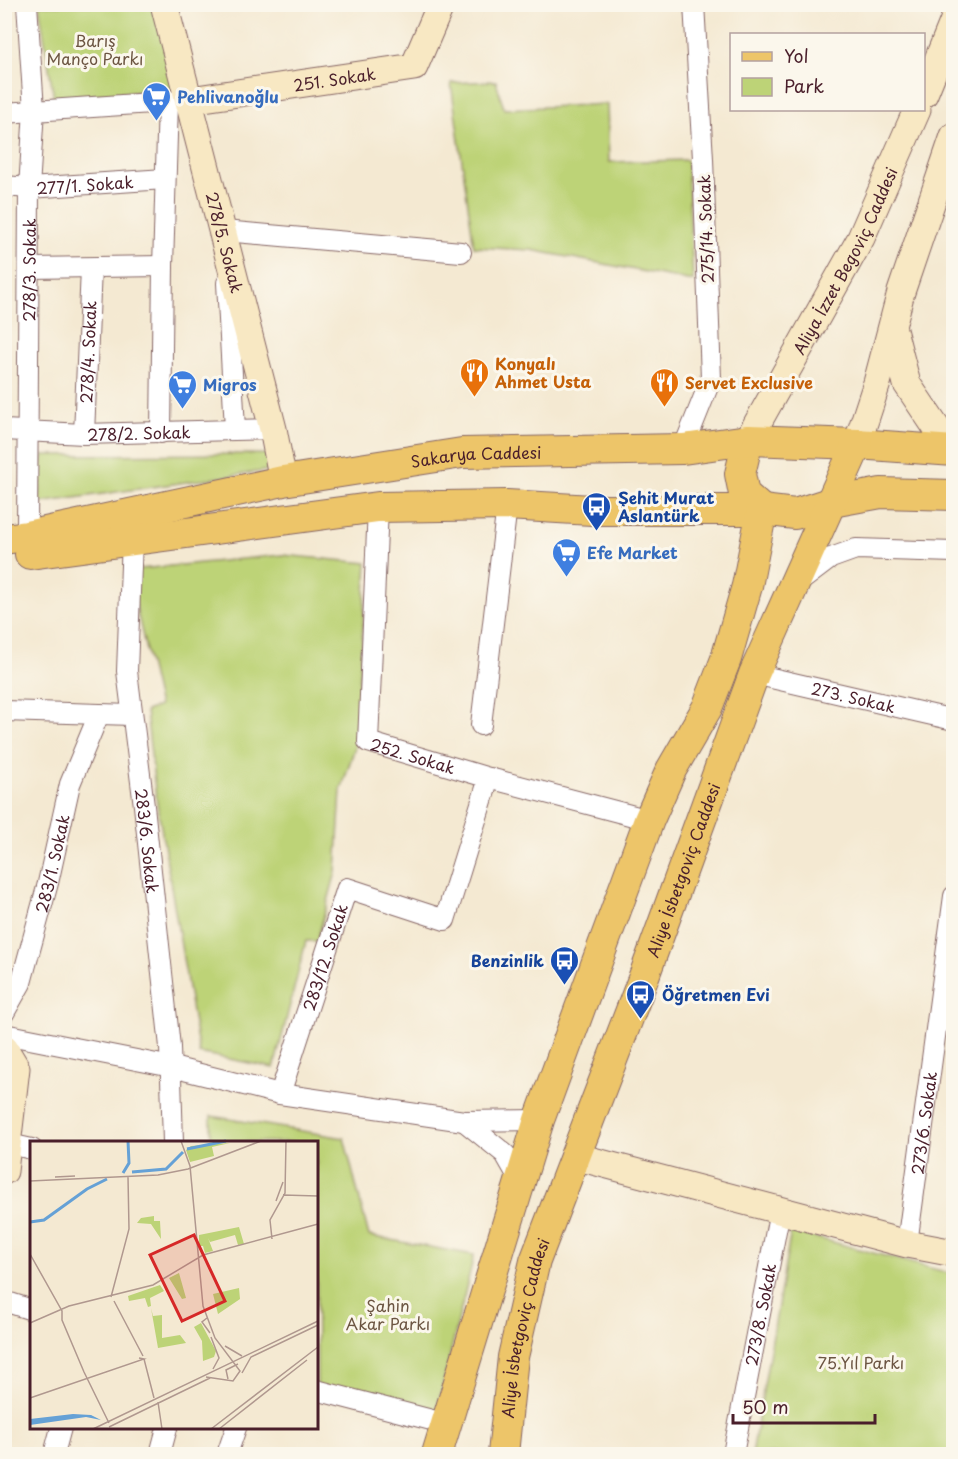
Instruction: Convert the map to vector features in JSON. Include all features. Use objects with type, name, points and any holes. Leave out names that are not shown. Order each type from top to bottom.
[{"type":"main road","name":"Sakarya Caddesi","points":[[16,538],[283,481],[462,453],[683,449],[748,440],[857,444],[953,451]]},
{"type":"main road","points":[[748,440],[740,474],[744,494],[762,510]]},
{"type":"main road","name":"Aliye İsbetgoviç Caddesi","points":[[503,1455],[513,1357],[535,1261],[643,980],[754,674],[857,444]]},
{"type":"main road","points":[[4,558],[378,507],[507,506],[592,510],[762,510],[795,514],[832,502],[880,493],[954,495]]},
{"type":"main road","points":[[437,1455],[539,1120],[649,820],[671,770],[707,708],[726,659],[747,586],[762,510]]},
{"type":"street","name":"278/3. Sokak","points":[[16,538],[29,432],[29,188],[34,110],[27,4]]},
{"type":"street","name":"278/5. Sokak","points":[[164,4],[179,102],[224,231],[273,429],[283,481]]},
{"type":"street","name":"251. Sokak","points":[[4,113],[179,102],[414,67],[441,4]]},
{"type":"street","name":"275/14. Sokak","points":[[683,449],[711,379],[703,159],[694,4]]},
{"type":"street","points":[[925,92],[954,20]]},
{"type":"street","name":"278/5. Sokak","points":[[161,433],[165,179],[179,102]]},
{"type":"street","name":"Aliya İzzet Begoviç Caddesi","points":[[748,440],[861,238],[917,111]]},
{"type":"street","points":[[857,444],[877,383],[901,292],[954,136]]},
{"type":"street","name":"277/1. Sokak","points":[[4,186],[29,188],[165,179]]},
{"type":"street","points":[[235,429],[224,231],[461,252]]},
{"type":"street","points":[[30,268],[163,266]]},
{"type":"street","name":"278/4. Sokak","points":[[84,434],[91,268]]},
{"type":"street","points":[[892,327],[907,384],[953,451]]},
{"type":"street","name":"278/2. Sokak","points":[[4,430],[84,434],[273,429]]},
{"type":"street","points":[[481,725],[507,506]]},
{"type":"street","name":"252. Sokak","points":[[378,507],[368,742],[489,778],[649,820]]},
{"type":"street","name":"283/6. Sokak","points":[[132,539],[127,671],[172,1067],[173,1141]]},
{"type":"street","points":[[793,586],[831,558],[856,549],[954,552]]},
{"type":"street","name":"273. Sokak","points":[[754,674],[954,720]]},
{"type":"street","points":[[4,711],[132,715]]},
{"type":"street","name":"283/1. Sokak","points":[[4,1013],[21,983],[48,883],[70,784],[99,714]]},
{"type":"street","name":"283/12. Sokak","points":[[280,1094],[347,888],[445,920],[489,778]]},
{"type":"street","name":"273/6. Sokak","points":[[907,1244],[954,896]]},
{"type":"street","points":[[4,1034],[172,1067],[280,1094],[464,1121],[539,1120]]},
{"type":"street","points":[[4,1048],[16,1068],[20,1146],[4,1172]]},
{"type":"street","points":[[464,1121],[505,1154],[520,1182]]},
{"type":"street","points":[[574,1156],[907,1244],[954,1253]]},
{"type":"street","name":"273/8. Sokak","points":[[733,1455],[780,1210]]},
{"type":"street","points":[[4,1301],[30,1309]]},
{"type":"street","points":[[318,1391],[447,1424]]},
{"type":"street","points":[[54,1455],[61,1429]]},
{"type":"street","points":[[160,1455],[167,1429]]},
{"type":"street","points":[[226,1455],[236,1429]]},
{"type":"green space","name":"Barış Manço Parkı","points":[[39,5],[157,5],[182,88],[54,99]]},
{"type":"green space","points":[[496,81],[504,109],[607,104],[609,162],[687,160],[693,281],[531,250],[474,247],[451,83]]},
{"type":"green space","points":[[277,454],[278,469],[39,503],[43,455]]},
{"type":"green space","points":[[282,555],[367,563],[355,747],[341,790],[336,872],[317,941],[306,941],[274,1068],[199,1053],[156,797],[146,711],[159,706],[136,607],[130,570]]},
{"type":"green space","name":"Şahin Akar Parkı","points":[[211,1116],[344,1138],[369,1236],[474,1255],[434,1421],[318,1390],[318,1141],[211,1141]]},
{"type":"green space","name":"75.Yıl Parkı","points":[[791,1231],[953,1274],[953,1454],[752,1454]]},
{"type":"place","name":"Pehlivanoğlu","points":[[156,122]]},
{"type":"place","name":"Konyalı Ahmet Usta","points":[[474,398]]},
{"type":"place","name":"Servet Exclusive","points":[[664,408]]},
{"type":"place","name":"Migros","points":[[182,410]]},
{"type":"place","name":"Şehit Murat Aslantürk","points":[[597,532]]},
{"type":"place","name":"Efe Market","points":[[566,578]]},
{"type":"place","name":"Benzinlik","points":[[565,986]]},
{"type":"place","name":"Öğretmen Evi","points":[[641,1020]]}]
